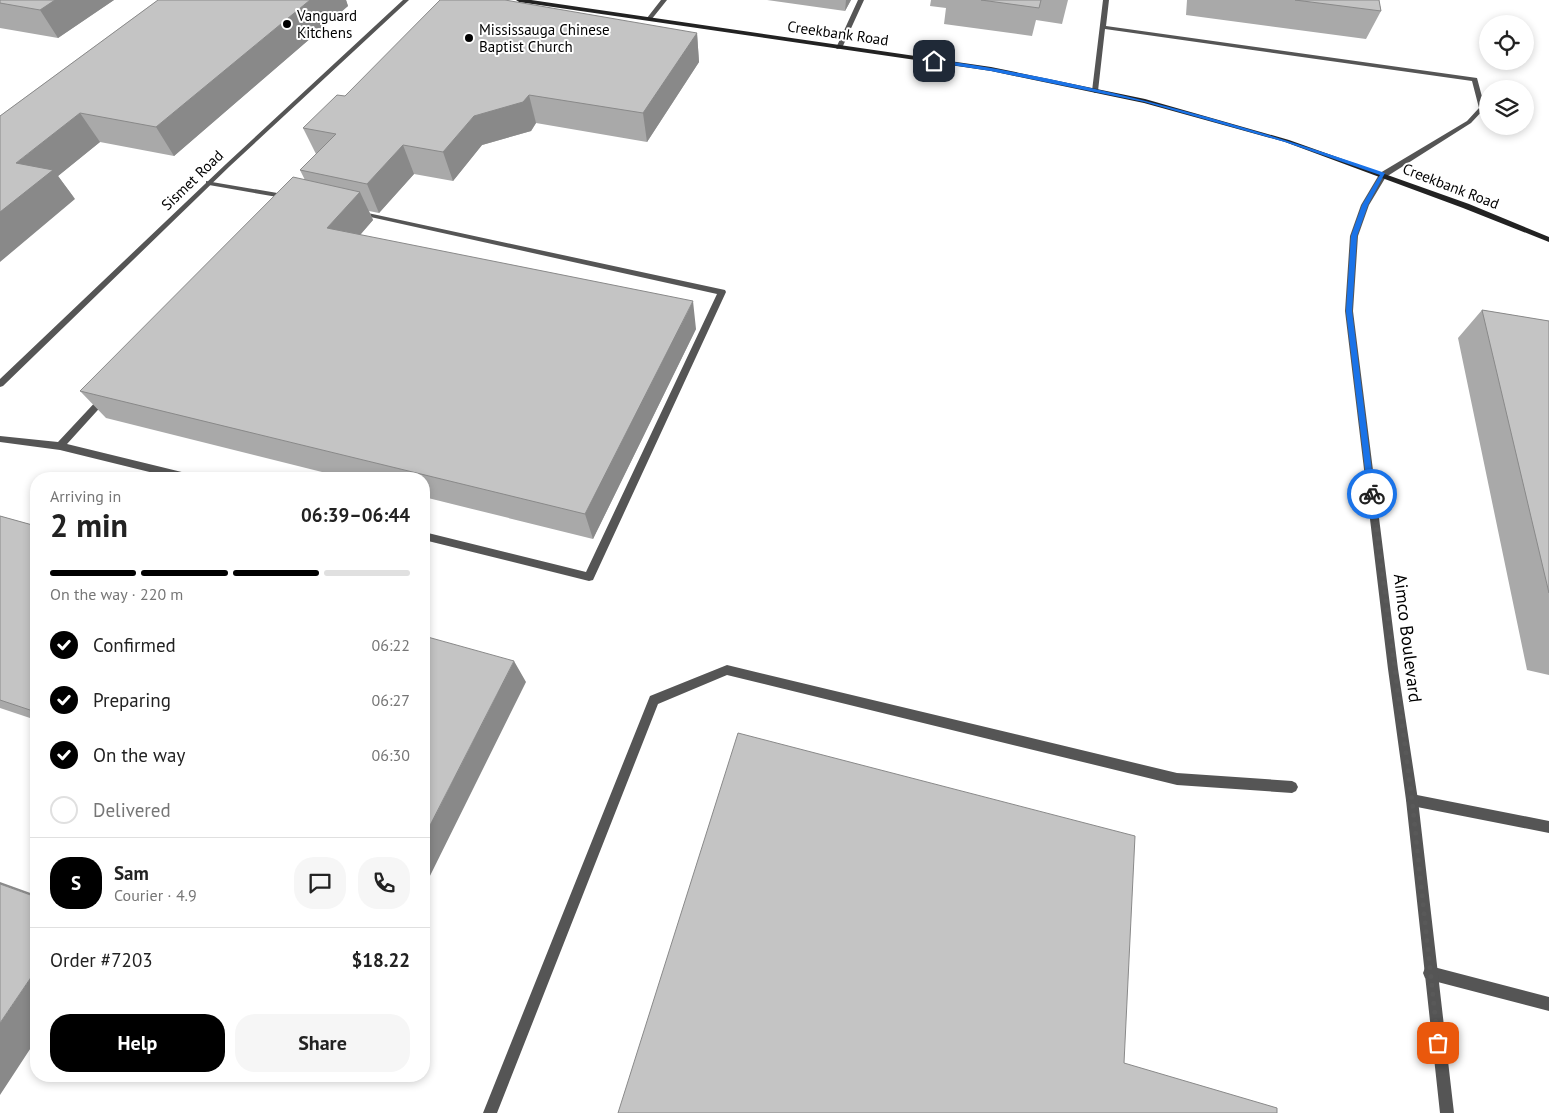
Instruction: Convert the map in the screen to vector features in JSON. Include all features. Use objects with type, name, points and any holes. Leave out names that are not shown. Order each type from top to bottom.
[{"type":"street","name":"Sismet Road","points":[[0,384],[209,182],[406,0]]},
{"type":"street","name":"Creekbank Road","points":[[519,0],[991,69],[1145,101],[1287,141],[1383,174],[1549,240]]},
{"type":"street","points":[[650,19],[664,0]]},
{"type":"street","points":[[839,48],[861,0]]},
{"type":"street","points":[[1096,91],[1106,0]]},
{"type":"street","points":[[1103,26],[1475,79],[1482,108],[1469,122],[1383,174]]},
{"type":"street","name":"Aimco Boulevard","points":[[1383,174],[1365,205],[1354,236],[1349,311],[1393,669],[1412,800],[1447,1113]]},
{"type":"street","points":[[209,182],[301,200]]},
{"type":"street","points":[[284,205],[291,198]]},
{"type":"street","points":[[349,210],[722,292],[589,577],[430,537]]},
{"type":"street","points":[[60,446],[107,394]]},
{"type":"street","points":[[0,439],[60,446],[166,472]]},
{"type":"street","points":[[490,1113],[654,700],[728,670],[1177,779],[1292,786]]},
{"type":"street","points":[[1412,800],[1549,827]]},
{"type":"street","points":[[1430,973],[1549,1004]]},
{"type":"building","points":[[0,0],[55,0],[40,10],[0,3]]},
{"type":"building","points":[[158,0],[310,0],[156,127],[80,113],[16,163],[53,170],[0,212],[0,116]]},
{"type":"building","points":[[440,0],[505,0],[697,33],[643,113],[529,95],[523,102],[474,116],[443,152],[403,145],[367,184],[300,170],[336,134],[303,128],[337,95],[345,96]]},
{"type":"building","points":[[981,0],[1041,0],[1039,8]]},
{"type":"building","points":[[1295,0],[1379,0],[1381,11]]},
{"type":"building","points":[[293,177],[360,192],[327,228],[693,301],[585,514],[430,476],[430,472],[413,472],[80,391]]},
{"type":"building","points":[[1482,310],[1549,321],[1549,593]]},
{"type":"building","points":[[0,516],[30,524],[30,710],[0,700]]},
{"type":"building","points":[[430,638],[514,661],[430,825]]},
{"type":"building","points":[[738,733],[1135,836],[1124,1063],[1277,1108],[1277,1113],[618,1113]]},
{"type":"building","points":[[0,884],[30,895],[30,979],[0,1023]]},
{"type":"way so far","points":[[1372,494],[1393,669],[1412,800],[1438,1043]]},
{"type":"place","name":"Vanguard Kitchens","points":[[287,24]]},
{"type":"place","name":"Mississauga Chinese Baptist Church","points":[[469,38]]},
{"type":"route","points":[[934,61],[991,69],[1145,101],[1287,141],[1383,174],[1365,205],[1354,236],[1349,311],[1372,494]]}]
